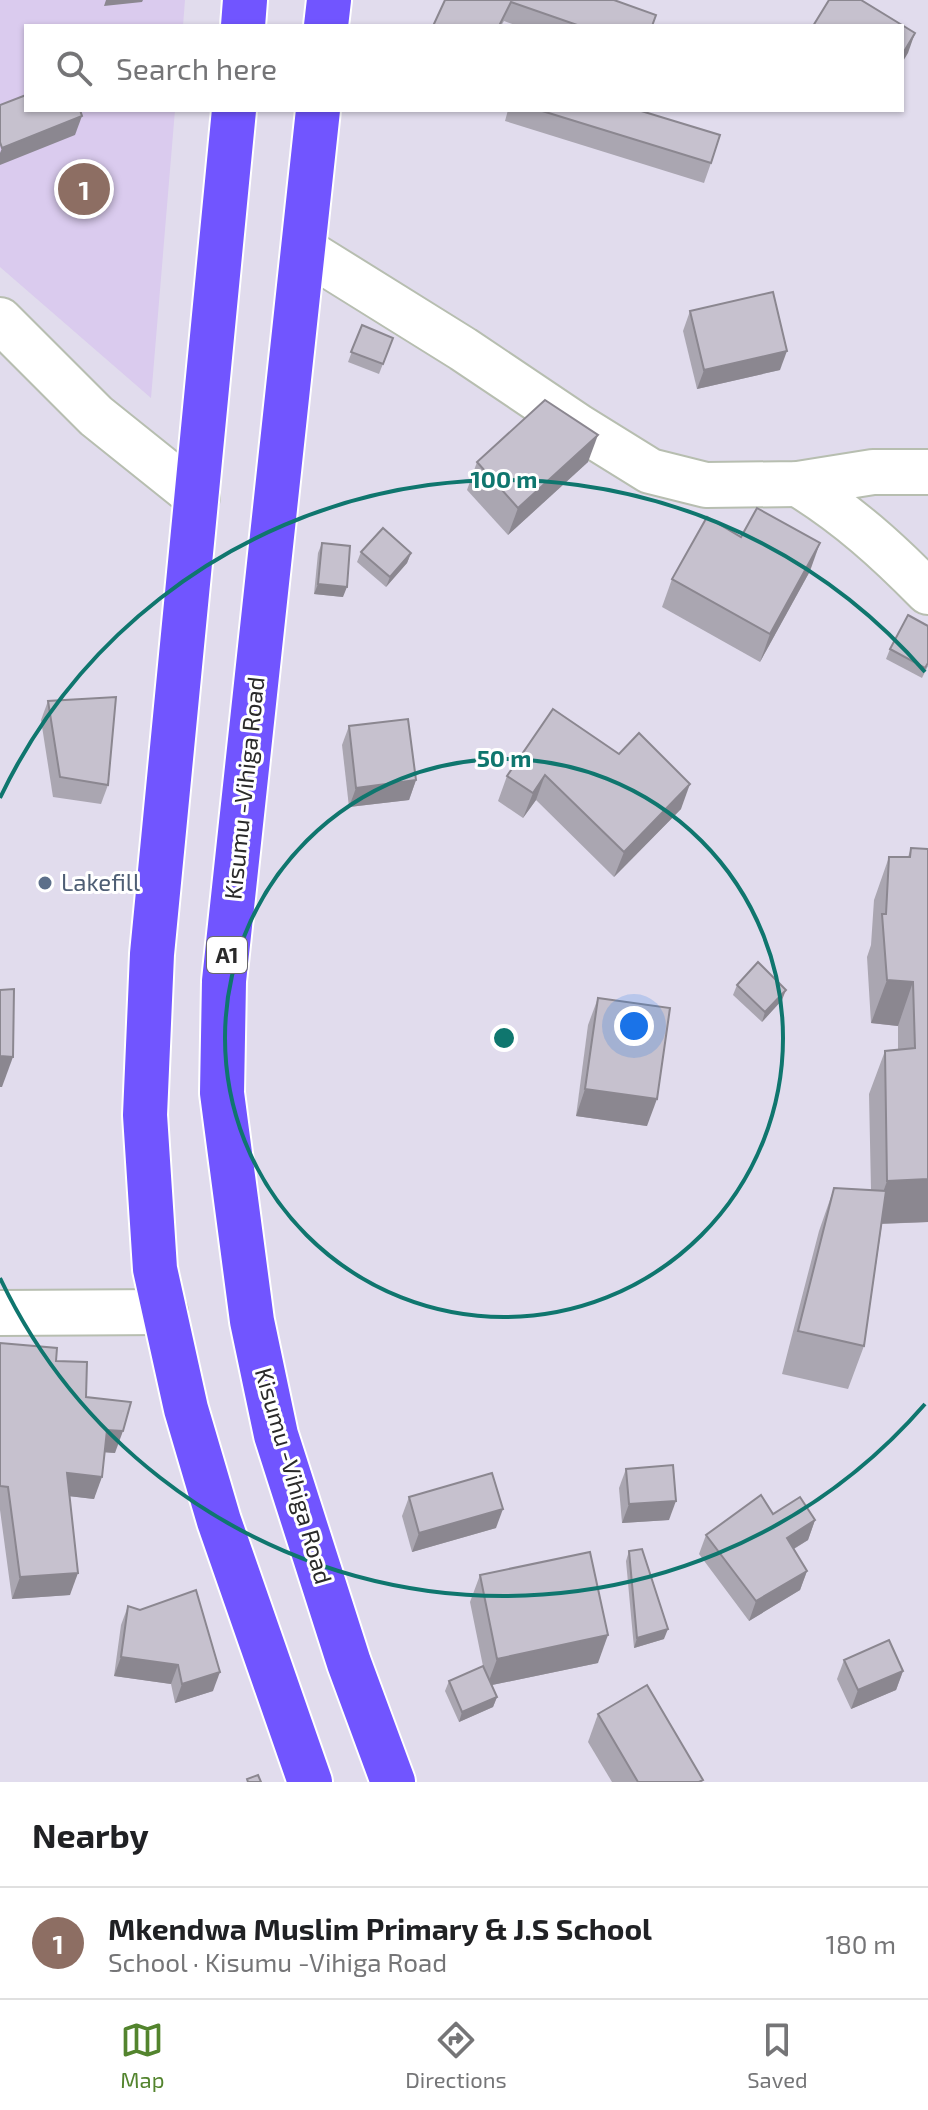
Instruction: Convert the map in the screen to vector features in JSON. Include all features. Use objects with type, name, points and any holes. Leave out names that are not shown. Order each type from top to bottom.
[{"type":"highway","points":[[243,24],[245,0]]},
{"type":"highway","points":[[326,24],[329,0]]},
{"type":"highway","points":[[234,112],[152,954],[145,1115],[155,1269],[186,1409],[219,1521],[310,1782]]},
{"type":"highway","name":"Kisumu -Vihiga Road","points":[[318,112],[224,981],[222,1093],[252,1321],[276,1435],[349,1663],[393,1782]]},
{"type":"street","points":[[304,250],[650,471],[706,485],[798,484],[873,472],[928,472]]},
{"type":"street","points":[[0,320],[96,416],[197,497]]},
{"type":"street","points":[[798,484],[826,501],[881,544],[928,592]]},
{"type":"street","points":[[0,1313],[165,1312]]},
{"type":"shaded area","points":[[0,0],[185,0],[183,24],[24,24],[24,112],[175,112],[151,398],[0,267]]},
{"type":"building","points":[[445,0],[614,0],[656,15],[653,24],[574,24],[511,2],[500,24],[434,24]]},
{"type":"building","points":[[829,0],[861,0],[900,24],[814,24]]},
{"type":"building","points":[[904,26],[915,33],[904,52]]},
{"type":"building","points":[[24,96],[24,112],[81,112],[82,116],[2,148],[0,105]]},
{"type":"building","points":[[545,112],[645,112],[720,135],[711,163]]},
{"type":"building","points":[[773,292],[787,351],[704,370],[690,311]]},
{"type":"building","points":[[362,325],[393,338],[383,364],[351,352]]},
{"type":"building","points":[[545,400],[598,435],[518,508],[477,462]]},
{"type":"building","points":[[757,508],[820,543],[770,634],[672,579],[707,517],[741,537]]},
{"type":"building","points":[[383,528],[411,553],[390,577],[361,552]]},
{"type":"building","points":[[322,543],[350,546],[347,587],[318,584]]},
{"type":"building","points":[[908,615],[928,626],[928,663],[925,668],[890,649]]},
{"type":"building","points":[[116,697],[108,785],[60,777],[48,701]]},
{"type":"building","points":[[553,709],[619,754],[639,733],[690,784],[624,852],[545,775],[533,793],[507,776]]},
{"type":"building","points":[[408,719],[416,780],[356,788],[349,726]]},
{"type":"building","points":[[911,848],[928,849],[928,1179],[887,1181],[885,1051],[915,1048],[913,982],[887,980],[882,914],[886,914],[889,857],[910,857]]},
{"type":"building","points":[[758,962],[786,990],[765,1012],[737,985]]},
{"type":"building","points":[[14,989],[13,1057],[0,1056],[0,990]]},
{"type":"building","points":[[598,998],[670,1008],[657,1099],[585,1089]]},
{"type":"building","points":[[834,1188],[886,1191],[864,1346],[798,1331]]},
{"type":"building","points":[[0,1343],[57,1348],[56,1361],[87,1362],[86,1397],[131,1402],[123,1431],[107,1430],[102,1477],[67,1473],[78,1573],[20,1577],[8,1487],[0,1486]]},
{"type":"building","points":[[673,1465],[676,1501],[629,1504],[626,1469]]},
{"type":"building","points":[[492,1473],[503,1509],[419,1533],[409,1497]]},
{"type":"building","points":[[761,1495],[773,1514],[800,1497],[815,1520],[787,1538],[807,1571],[756,1601],[706,1535]]},
{"type":"building","points":[[642,1549],[668,1629],[637,1638],[629,1551]]},
{"type":"building","points":[[590,1552],[608,1635],[497,1659],[480,1575]]},
{"type":"building","points":[[196,1590],[220,1672],[182,1684],[178,1665],[121,1657],[128,1606],[140,1610]]},
{"type":"building","points":[[889,1640],[903,1671],[858,1690],[844,1660]]},
{"type":"building","points":[[483,1666],[497,1697],[462,1712],[449,1681]]},
{"type":"building","points":[[647,1685],[703,1780],[638,1782],[598,1714]]},
{"type":"building","points":[[258,1775],[261,1782],[248,1782],[247,1779]]},
{"type":"place","name":"Mkendwa Muslim Primary & J.S School","points":[[84,189]]},
{"type":"place","name":"Lakefill","points":[[45,883]]}]
